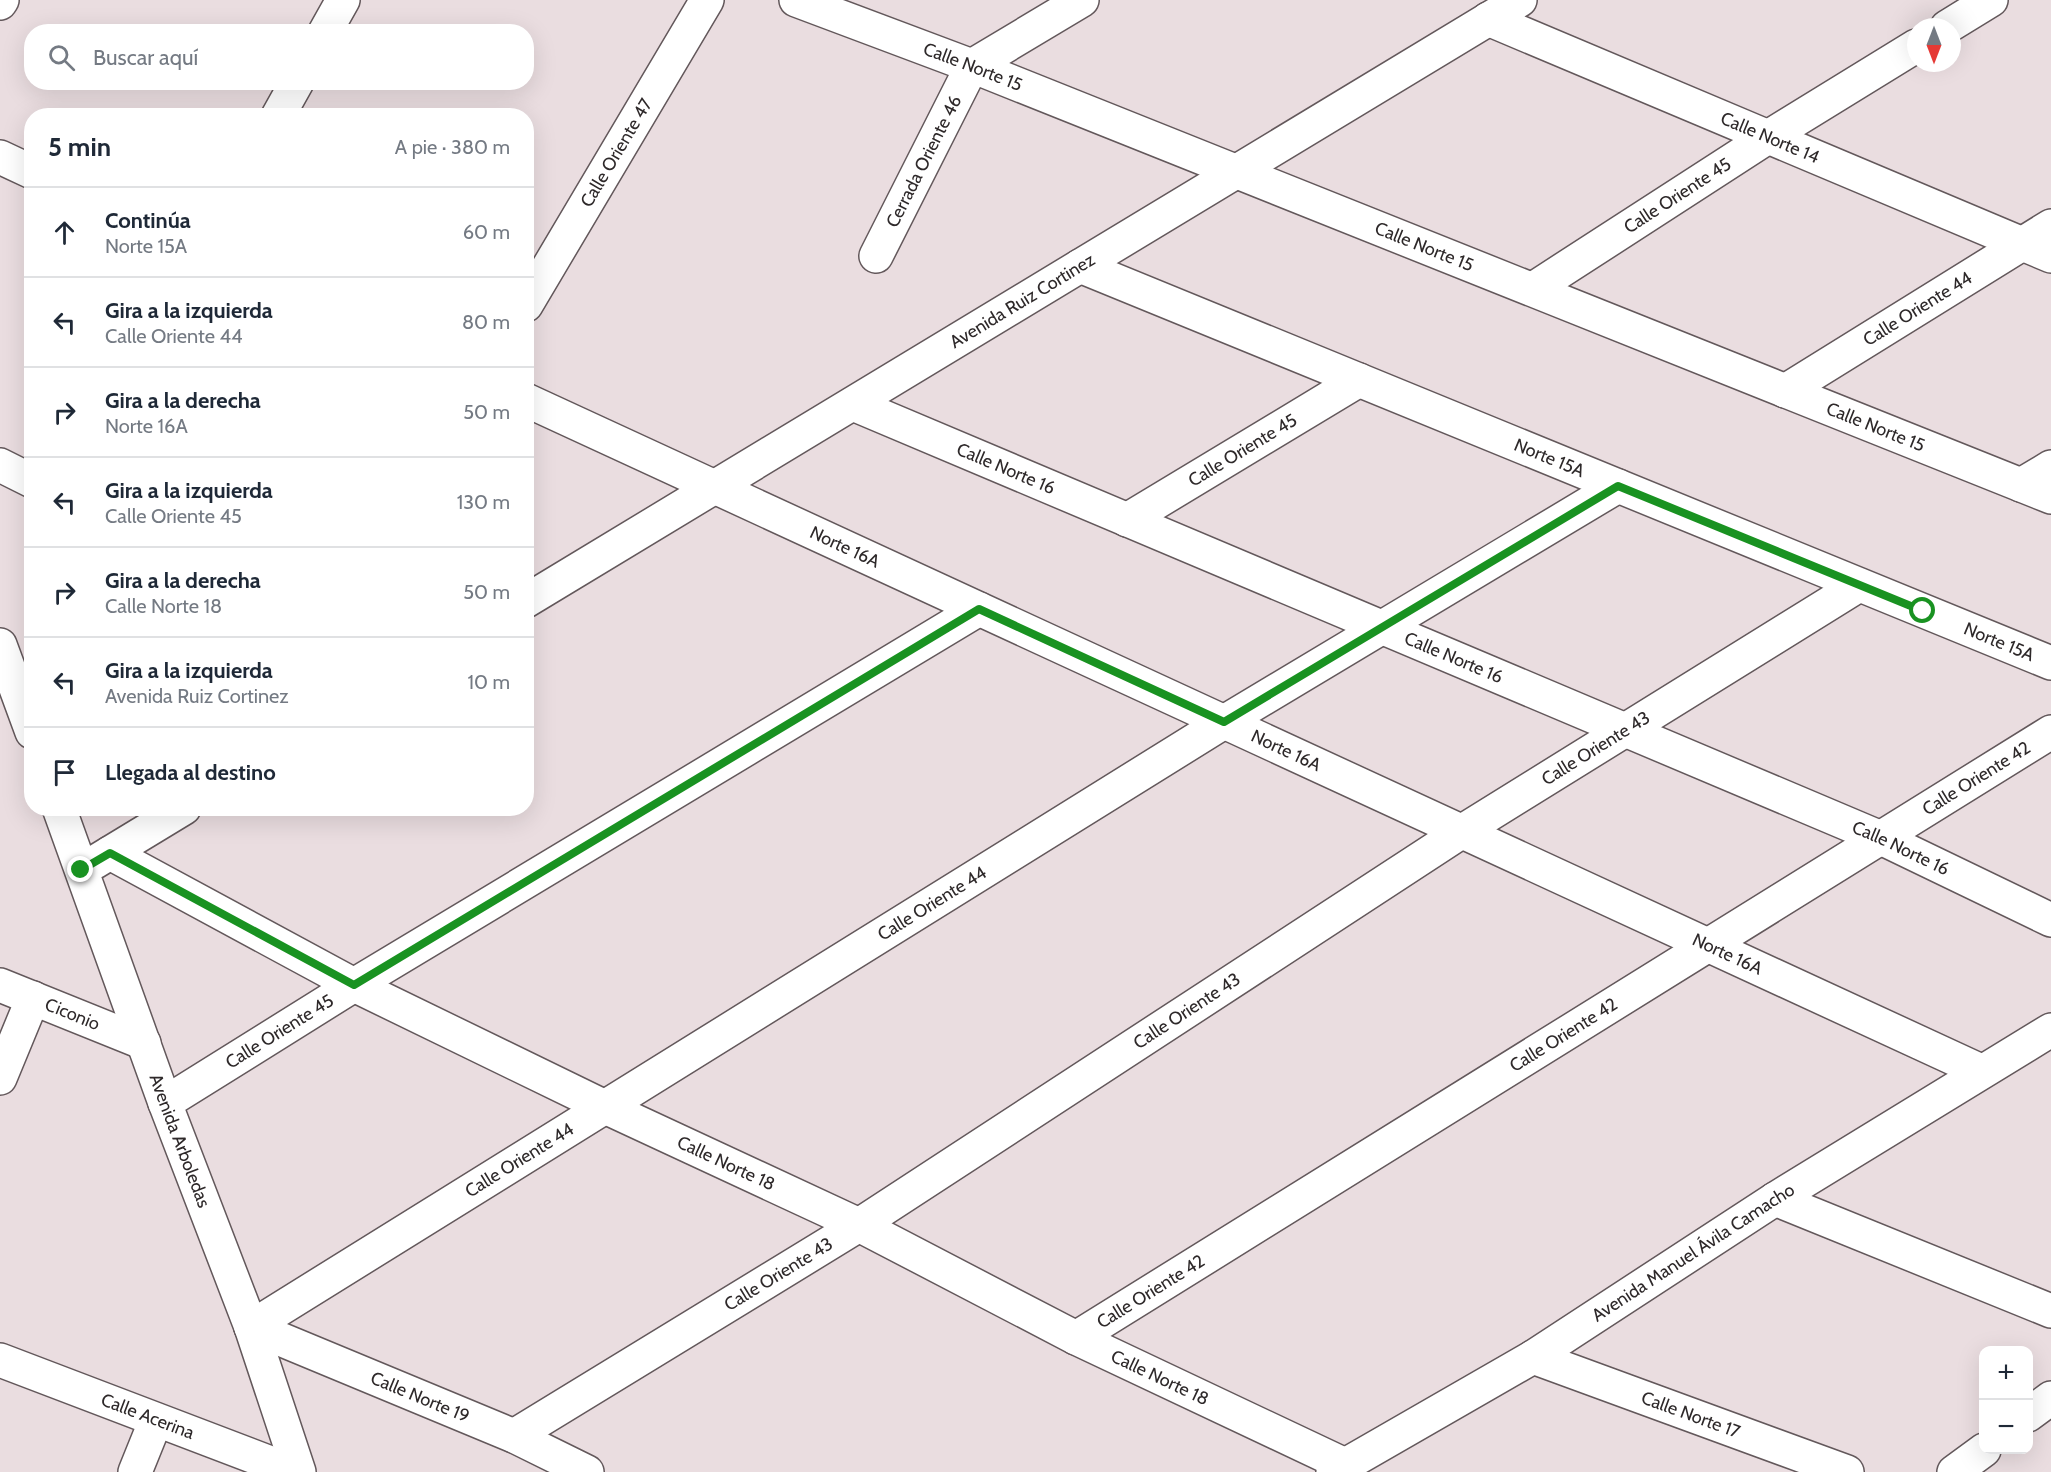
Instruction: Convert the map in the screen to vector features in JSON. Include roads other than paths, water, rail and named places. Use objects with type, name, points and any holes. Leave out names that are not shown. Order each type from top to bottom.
[{"type":"street","points":[[330,24],[343,0]]},
{"type":"street","name":"Calle Oriente 47","points":[[534,292],[707,0]]},
{"type":"street","name":"Calle Norte 15","points":[[796,0],[972,66],[2051,497]]},
{"type":"street","points":[[972,66],[1082,0]]},
{"type":"street","name":"Avenida Ruiz Cortinez","points":[[534,596],[1520,0]]},
{"type":"street","points":[[1961,18],[1991,0]]},
{"type":"street","name":"Calle Norte 14","points":[[1488,19],[2036,250]]},
{"type":"street","name":"Calle Oriente 45","points":[[1533,289],[1768,137],[1907,52]]},
{"type":"street","name":"Cerrada Oriente 46","points":[[876,256],[972,66]]},
{"type":"street","points":[[282,108],[293,90]]},
{"type":"street","points":[[0,157],[24,168]]},
{"type":"street","name":"Calle Oriente 44","points":[[1785,391],[2036,250],[2051,226]]},
{"type":"street","name":"Norte 15A","points":[[1080,266],[2051,663]]},
{"type":"street","name":"Calle Oriente 45","points":[[1127,520],[1359,380]]},
{"type":"street","name":"Norte 16A","points":[[534,404],[1981,1071]]},
{"type":"street","name":"Calle Norte 16","points":[[853,404],[1881,838],[2051,920]]},
{"type":"street","points":[[0,465],[24,477]]},
{"type":"street","points":[[2020,485],[2051,467]]},
{"type":"street","name":"Calle Oriente 44","points":[[251,1327],[1224,722],[1618,486]]},
{"type":"street","name":"Calle Oriente 43","points":[[514,1436],[859,1225],[1461,832],[1859,585]]},
{"type":"street","name":"Calle Oriente 45","points":[[165,1103],[354,985],[979,609]]},
{"type":"street","points":[[0,645],[24,710]]},
{"type":"street","name":"Calle Oriente 42","points":[[1076,1338],[2051,732]]},
{"type":"street","name":"Avenida Arboledas","points":[[62,816],[165,1103],[251,1327],[299,1472]]},
{"type":"street","points":[[81,870],[171,816]]},
{"type":"street","name":"Calle Norte 18","points":[[110,853],[354,985],[605,1107],[859,1225],[1076,1338],[1339,1468]]},
{"type":"street","name":"Ciconio","points":[[0,985],[144,1043]]},
{"type":"street","points":[[0,1078],[33,998]]},
{"type":"street","name":"Avenida Manuel Ávila Camacho","points":[[1339,1468],[1533,1357],[1775,1199],[2051,1030]]},
{"type":"street","points":[[1775,1199],[2051,1311]]},
{"type":"street","name":"Calle Norte 19","points":[[251,1327],[514,1436],[587,1472]]},
{"type":"street","name":"Calle Norte 17","points":[[1533,1357],[1848,1472]]},
{"type":"street","name":"Calle Acerina","points":[[0,1360],[294,1472]]},
{"type":"street","points":[[2033,1411],[2051,1398]]},
{"type":"street","points":[[135,1472],[156,1420]]},
{"type":"street","points":[[1954,1472],[1979,1453]]}]
